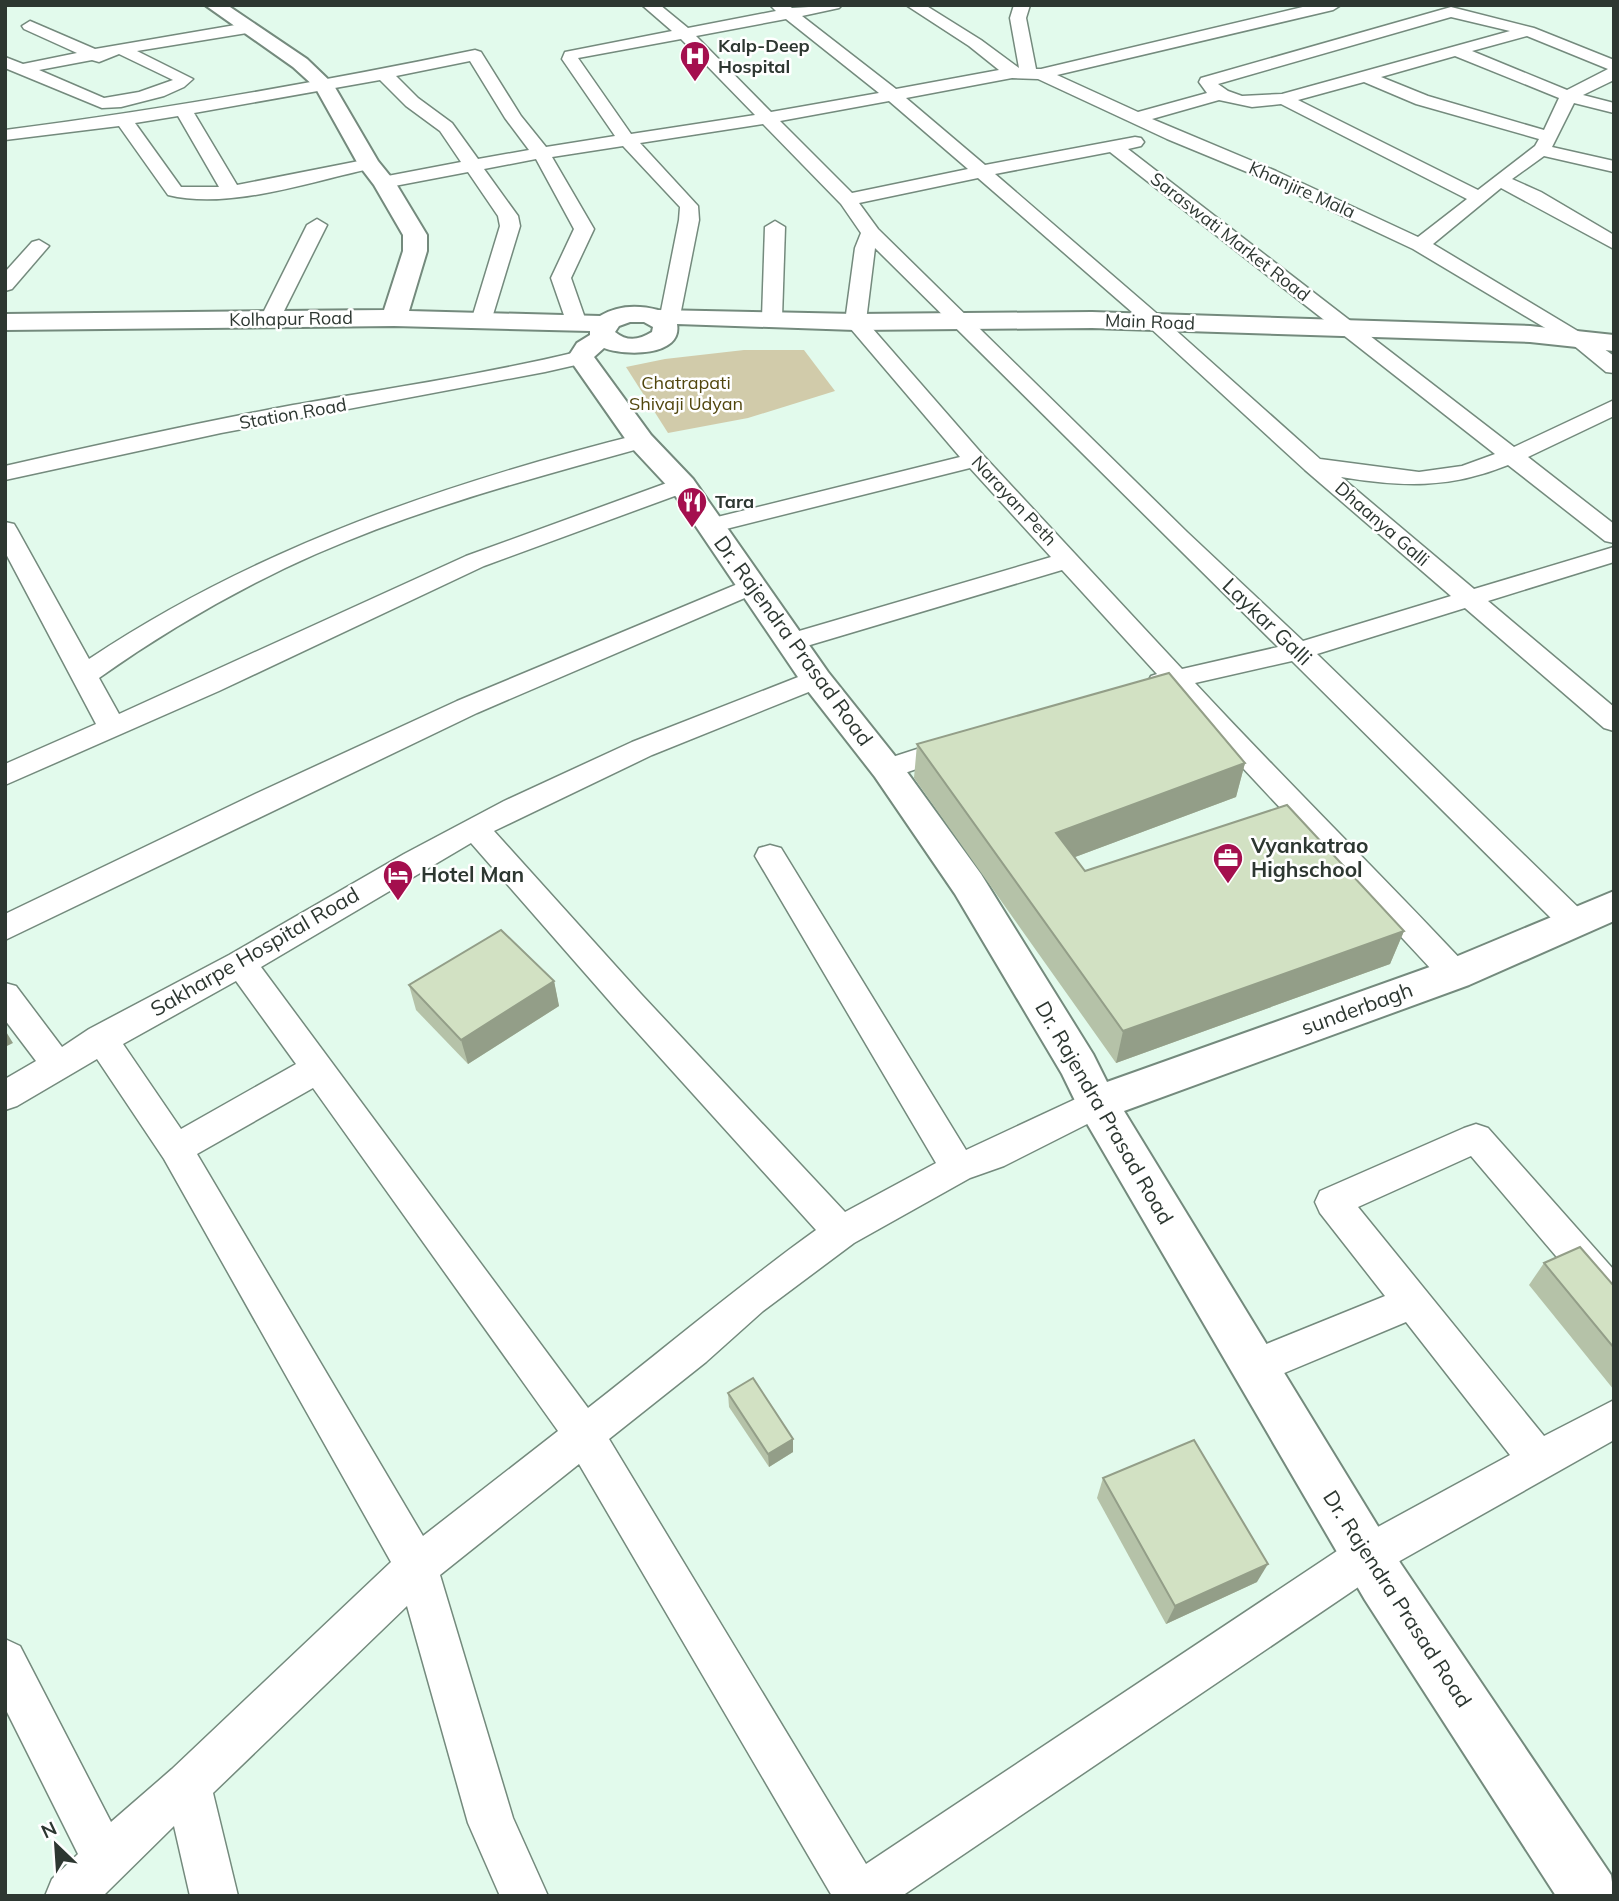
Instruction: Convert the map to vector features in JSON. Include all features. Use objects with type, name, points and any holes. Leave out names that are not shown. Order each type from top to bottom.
[{"type":"main road","points":[[214,5],[300,63],[323,84],[369,164],[384,182],[415,235],[415,251],[394,318]]},
{"type":"main road","name":"Main Road","points":[[671,317],[855,322],[1155,322],[1530,334],[1614,343]]},
{"type":"main road","name":"Kolhapur Road","points":[[5,322],[482,318],[592,335],[624,346],[652,343],[666,330],[671,317]]},
{"type":"main road","name":"Dr. Rajendra Prasad Road","points":[[592,335],[641,441],[682,485],[816,679],[887,769],[968,884],[1079,1066],[1097,1103],[1367,1556],[1590,1896]]},
{"type":"main road","name":"sunderbagh","points":[[1097,1103],[1455,974],[1614,905]]},
{"type":"street","name":"Laykar Galli","points":[[650,5],[683,32],[848,200],[871,233],[1178,537],[1298,650],[1574,922]]},
{"type":"street","points":[[671,317],[689,220],[689,206],[626,139],[570,59],[570,54],[782,9],[834,5]]},
{"type":"street","name":"Khanjire Mala","points":[[914,5],[1027,73],[1270,174],[1420,245],[1579,340],[1614,366]]},
{"type":"street","points":[[1022,5],[1018,18],[1027,73]]},
{"type":"street","points":[[384,182],[541,153],[768,118],[1027,73],[1333,5]]},
{"type":"street","points":[[1434,5],[1451,12],[1528,31],[1614,66]]},
{"type":"street","name":"Dhaanya Galli","points":[[782,9],[896,95],[1155,322],[1313,466],[1614,722]]},
{"type":"street","points":[[1451,12],[1207,82],[1221,94],[1251,103],[1283,99],[1528,31]]},
{"type":"street","points":[[30,26],[163,88]]},
{"type":"street","points":[[5,72],[147,44],[247,28]]},
{"type":"street","points":[[460,41],[475,55],[514,118],[541,153],[584,229],[561,278],[592,335]]},
{"type":"street","points":[[147,44],[183,58]]},
{"type":"street","points":[[5,62],[102,103],[124,103],[185,79],[120,49]]},
{"type":"street","points":[[32,51],[81,73]]},
{"type":"street","points":[[1457,51],[1568,96],[1614,108]]},
{"type":"street","points":[[5,135],[124,120],[384,74],[475,55]]},
{"type":"street","points":[[1420,245],[1546,144],[1568,96],[1614,73]]},
{"type":"street","points":[[384,74],[412,102],[446,127],[508,216],[510,226],[482,318]]},
{"type":"street","points":[[1364,76],[1422,100],[1614,167]]},
{"type":"street","points":[[105,84],[137,98],[150,115]]},
{"type":"street","points":[[1136,118],[1221,94]]},
{"type":"street","points":[[1283,99],[1480,198]]},
{"type":"street","points":[[183,109],[231,191]]},
{"type":"street","points":[[124,120],[175,191],[185,195],[231,191],[369,164]]},
{"type":"street","points":[[848,200],[1173,135]]},
{"type":"street","name":"Saraswati Market Road","points":[[1114,147],[1614,536]]},
{"type":"street","points":[[1499,180],[1567,214],[1614,243]]},
{"type":"street","points":[[270,319],[317,225]]},
{"type":"street","points":[[772,318],[775,227]]},
{"type":"street","points":[[855,322],[865,248],[871,233]]},
{"type":"street","points":[[5,285],[39,246]]},
{"type":"street","name":"Narayan Peth","points":[[855,322],[975,460],[1176,678],[1280,809],[1328,837],[1455,974]]},
{"type":"street","name":"Station Road","points":[[5,473],[130,444],[267,417],[508,376],[592,335]]},
{"type":"street","points":[[1313,466],[1422,479],[1441,477],[1511,457],[1614,407]]},
{"type":"street","points":[[84,676],[134,641],[209,597],[339,536],[444,498],[641,441]]},
{"type":"street","points":[[710,526],[975,460]]},
{"type":"street","points":[[5,775],[475,561],[682,485]]},
{"type":"street","points":[[5,529],[112,727]]},
{"type":"street","points":[[1137,689],[1298,650],[1614,554]]},
{"type":"street","points":[[790,642],[1068,560]]},
{"type":"street","points":[[5,928],[253,807],[467,707],[752,586]]},
{"type":"street","name":"Sakharpe Hospital Road","points":[[5,1096],[101,1038],[240,963],[475,828],[573,780],[816,679]]},
{"type":"street","points":[[887,769],[983,736]]},
{"type":"street","points":[[475,828],[841,1233]]},
{"type":"street","points":[[770,856],[958,1168]]},
{"type":"street","points":[[240,963],[584,1434],[859,1896],[1367,1556],[1614,1419]]},
{"type":"street","points":[[5,995],[58,1065]]},
{"type":"street","points":[[101,1038],[176,1149],[417,1567],[491,1823],[524,1896]]},
{"type":"street","points":[[176,1149],[317,1069]]},
{"type":"street","points":[[69,1896],[151,1815],[188,1785],[417,1567],[692,1350],[750,1299],[841,1233],[958,1168],[992,1156],[1097,1103]]},
{"type":"street","points":[[1539,1461],[1333,1202],[1476,1138],[1614,1297]]},
{"type":"street","points":[[1253,1368],[1413,1302]]},
{"type":"street","points":[[5,1661],[105,1859]]},
{"type":"street","points":[[188,1785],[214,1896]]},
{"type":"green space","name":"Chatrapati Shivaji Udyan","points":[[744,350],[804,350],[835,391],[748,418],[668,433],[626,367],[665,359]]},
{"type":"building","name":"Vyankatrao Highschool","points":[[1169,673],[1245,763],[1056,833],[1085,871],[1287,805],[1404,931],[1123,1031],[917,744]]},
{"type":"building","points":[[501,930],[554,981],[461,1040],[409,985]]},
{"type":"building","points":[[1580,1247],[1614,1286],[1614,1348],[1544,1263]]},
{"type":"building","points":[[753,1378],[793,1439],[768,1454],[728,1393]]},
{"type":"building","points":[[1194,1440],[1268,1564],[1175,1606],[1103,1478]]},
{"type":"place","name":"Kalp-Deep Hospital","points":[[695,83]]},
{"type":"place","name":"Tara","points":[[692,529]]},
{"type":"place","name":"Vyankatrao Highschool","points":[[1228,885]]},
{"type":"place","name":"Hotel Man","points":[[398,902]]}]
